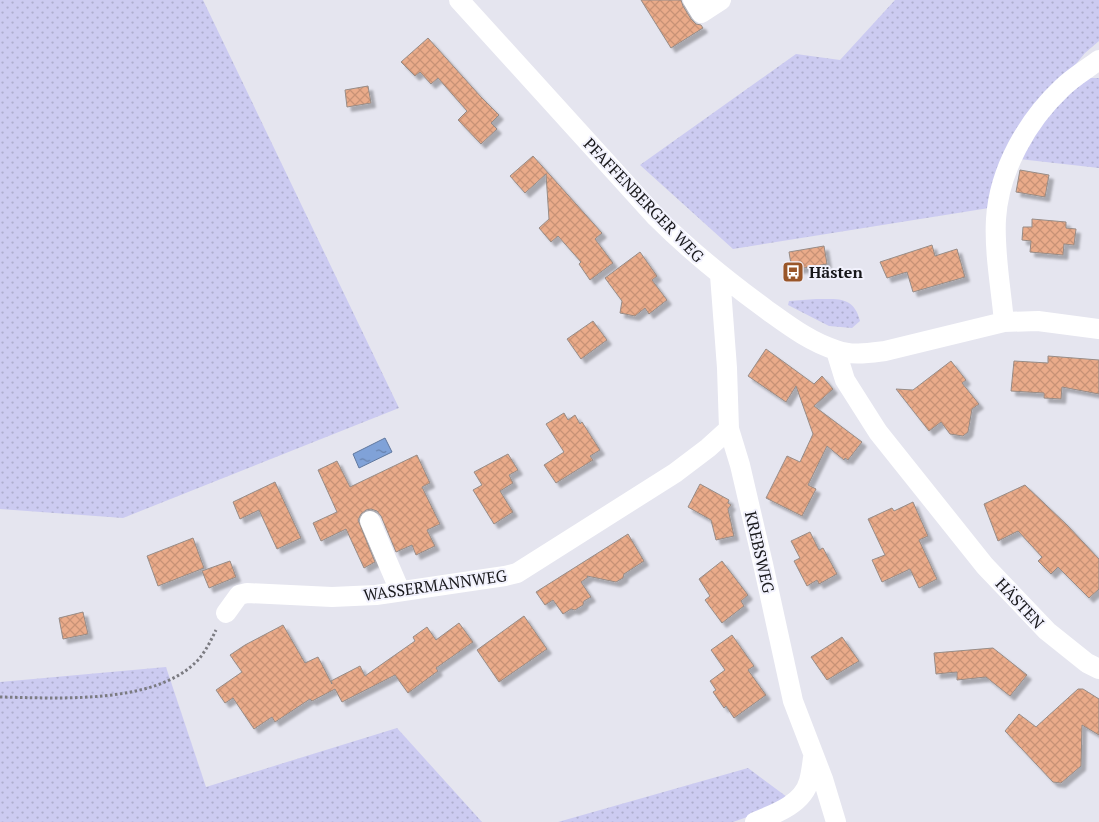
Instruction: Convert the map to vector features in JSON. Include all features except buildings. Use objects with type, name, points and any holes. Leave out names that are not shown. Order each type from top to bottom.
[{"type":"street","name":"PFAFFENBERGER WEG","points":[[459,0],[656,217],[686,247],[720,275],[790,326],[810,338],[836,351],[866,353],[885,351],[1004,322],[1038,321],[1099,329]]},
{"type":"street","points":[[693,0],[701,13],[721,0]]},
{"type":"street","points":[[1004,322],[996,228],[998,199],[1008,170],[1036,117],[1069,82],[1099,60]]},
{"type":"street","name":"KREBSWEG","points":[[720,275],[727,368],[729,429],[740,465],[793,702],[813,758],[823,779],[836,822]]},
{"type":"street","name":"HÄSTEN","points":[[836,351],[845,380],[878,432],[985,566],[1047,631],[1087,663],[1099,669]]},
{"type":"street","name":"WASSERMANNWEG","points":[[226,612],[239,595],[247,593],[332,597],[400,592],[517,573],[675,473],[729,429]]},
{"type":"street","points":[[370,521],[400,592]]},
{"type":"street","points":[[755,822],[786,807],[802,795],[809,782],[813,758]]},
{"type":"path","points":[[0,697],[62,698],[129,693],[158,686],[178,675],[198,660],[226,612]]},
{"type":"shaded area","points":[[0,0],[203,0],[399,408],[123,518],[0,509]]},
{"type":"shaded area","points":[[895,0],[1099,0],[1099,41],[1085,53],[1010,144],[989,208],[733,249],[640,165],[796,54],[840,60]]},
{"type":"shaded area","points":[[1086,78],[1099,78],[1099,168],[1019,159],[1050,112]]},
{"type":"shaded area","points":[[838,299],[849,303],[854,307],[860,321],[852,328],[829,326],[788,305],[789,301]]},
{"type":"shaded area","points":[[166,667],[206,787],[397,728],[482,822],[0,822],[0,682]]},
{"type":"shaded area","points":[[748,768],[787,797],[750,816],[733,822],[558,822]]},
{"type":"water","points":[[385,438],[392,452],[359,468],[353,454]]},
{"type":"place","name":"Hästen","points":[[793,272]]}]
